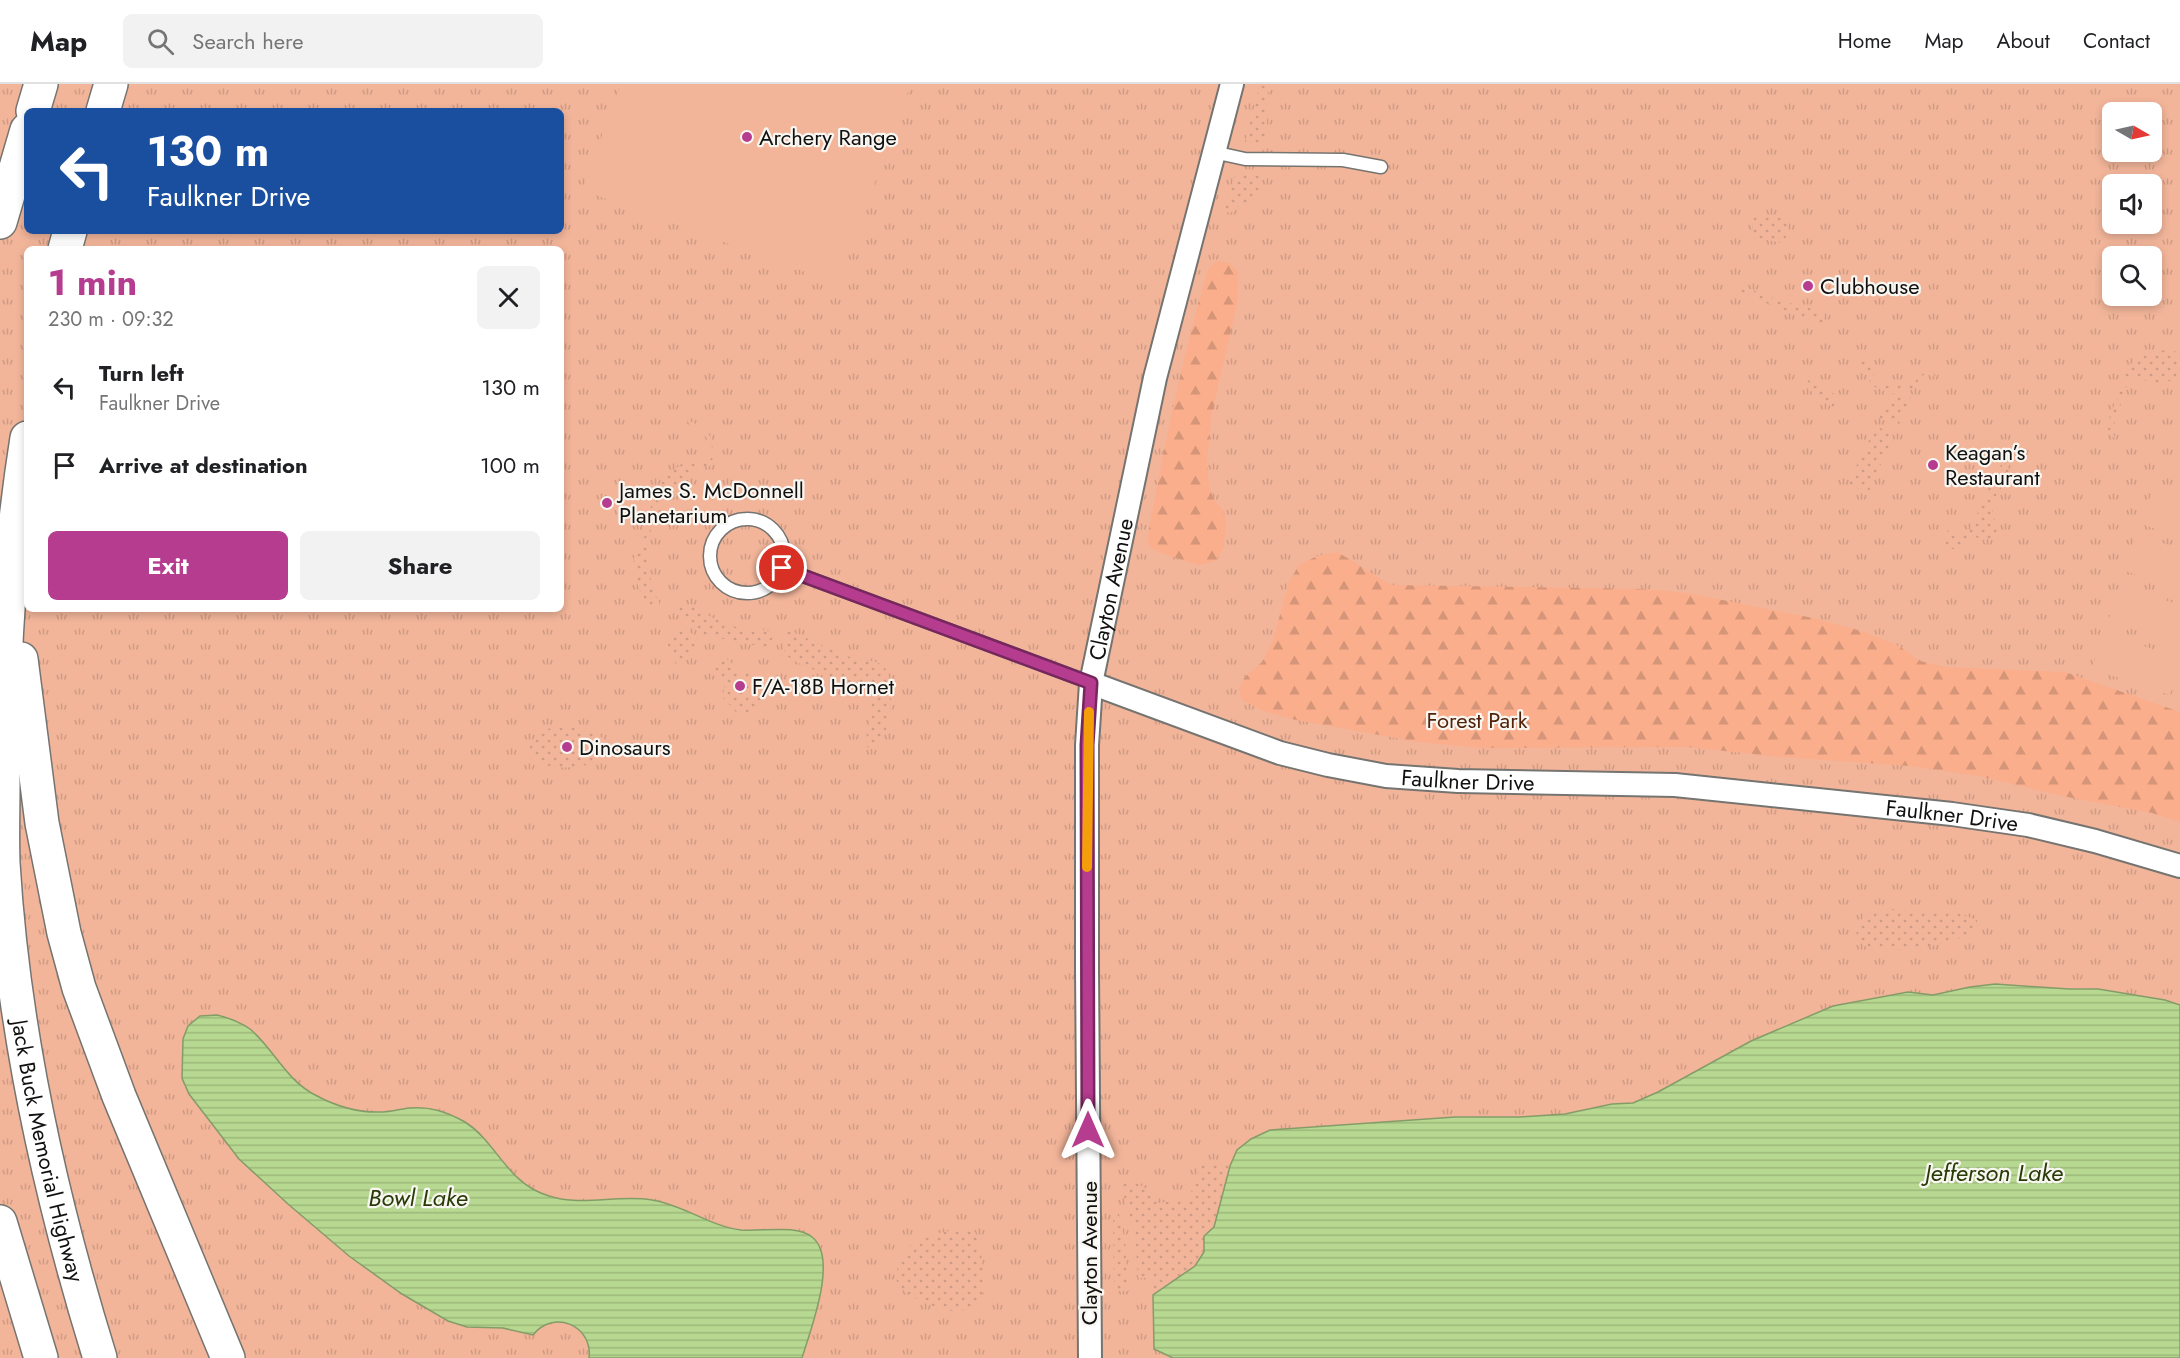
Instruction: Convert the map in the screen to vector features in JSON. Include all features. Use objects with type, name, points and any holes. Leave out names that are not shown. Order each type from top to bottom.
[{"type":"highway","points":[[34,108],[41,84]]},
{"type":"highway","points":[[104,108],[111,84]]},
{"type":"highway","points":[[0,222],[24,140]]},
{"type":"highway","name":"Jack Buck Memorial Highway","points":[[24,459],[12,544],[2,717],[3,862],[11,945],[35,1110],[74,1272],[100,1358]]},
{"type":"highway","points":[[12,544],[20,648],[32,753],[42,823],[64,933],[94,1032],[228,1358]]},
{"type":"highway","points":[[0,1222],[41,1358]]},
{"type":"street","name":"Clayton Avenue","points":[[1090,1358],[1087,745],[1091,683],[1153,389],[1232,84]]},
{"type":"street","name":"Faulkner Drive","points":[[1091,683],[1280,753],[1386,776],[1458,781],[1675,785],[1952,814],[2028,825],[2073,835],[2180,866]]},
{"type":"lane","points":[[1213,152],[1245,159],[1343,160],[1381,167]]},
{"type":"lane","points":[[745,518],[756,519],[776,532],[782,543],[784,555],[782,568],[776,579],[766,588],[741,593],[729,589],[719,581],[712,570],[710,549],[719,531],[727,524],[745,518]]},
{"type":"lane","name":"Faulkner Drive","points":[[782,568],[1091,683]]},
{"type":"green space","name":"Forest Park","points":[[0,84],[2180,84],[2180,1358],[0,1358]]},
{"type":"green space","name":"Archery Range","points":[[621,84],[911,84],[838,284],[582,190]]},
{"type":"green space","points":[[1260,84],[1270,84],[1266,146],[1245,142]]},
{"type":"green space","points":[[1262,173],[1260,193],[1255,199],[1240,205],[1232,212],[1223,213],[1235,174]]},
{"type":"green space","points":[[1746,216],[1790,220],[1785,240],[1782,243],[1752,237],[1753,223]]},
{"type":"green space","points":[[1216,261],[1230,263],[1238,272],[1237,304],[1212,413],[1207,462],[1209,486],[1214,500],[1224,511],[1226,528],[1223,549],[1215,561],[1199,565],[1163,554],[1151,548],[1147,540],[1189,337],[1208,270]]},
{"type":"green space","points":[[1742,286],[1781,301],[1825,312],[1823,325],[1739,292]]},
{"type":"green space","points":[[2159,350],[2180,352],[2180,370],[2178,370],[2174,383],[2164,379],[2161,385],[2130,376],[2112,431],[2116,433],[2114,438],[2107,428],[2108,421],[2128,369],[2136,357]]},
{"type":"green space","points":[[1860,360],[1865,360],[1870,364],[1876,381],[1885,386],[1907,385],[1925,371],[1933,373],[1936,377],[1925,374],[1920,377],[1913,390],[1889,388],[1884,391],[1872,384],[1868,371],[1855,365]]},
{"type":"green space","points":[[1806,379],[1836,395],[1837,399],[1833,408],[1801,383]]},
{"type":"green space","points":[[1897,393],[1911,397],[1899,424],[1894,425],[1879,418],[1891,394]]},
{"type":"green space","points":[[679,418],[703,428],[709,434],[715,449],[714,457],[710,466],[696,468],[670,494],[653,523],[648,555],[653,589],[660,605],[655,607],[645,599],[641,592],[634,568],[635,554],[649,525],[652,497],[665,478],[680,465],[691,459],[707,464],[712,457],[713,450],[699,431]]},
{"type":"green space","points":[[1876,426],[1891,433],[1890,436],[1893,437],[1868,493],[1848,484]]},
{"type":"green space","points":[[2007,463],[2009,469],[2007,480],[1992,505],[1999,537],[1994,540],[1973,537],[1954,549],[1940,547],[1948,530],[1960,536],[1969,532],[1997,470]]},
{"type":"green space","points":[[2153,488],[2180,497],[2180,537],[2141,524]]},
{"type":"green space","points":[[2137,534],[2180,549],[2180,589],[2125,571]]},
{"type":"green space","points":[[1337,552],[1392,585],[1646,589],[1688,593],[1813,618],[1865,632],[1899,646],[1920,661],[1946,667],[2065,672],[2180,712],[2180,822],[2152,813],[2062,796],[1979,776],[1910,766],[1781,757],[1688,747],[1482,748],[1418,742],[1296,720],[1263,711],[1241,699],[1239,688],[1244,678],[1263,661],[1273,640],[1289,582],[1299,565],[1317,556]]},
{"type":"green space","points":[[2120,586],[2180,605],[2180,645],[2108,621]]},
{"type":"green space","points":[[690,604],[725,623],[740,628],[765,630],[774,636],[768,646],[764,647],[704,635],[676,608],[679,605],[681,607]]},
{"type":"green space","points":[[683,625],[701,643],[678,667],[668,644],[672,635]]},
{"type":"green space","points":[[787,631],[842,654],[873,661],[883,666],[890,680],[890,711],[886,731],[875,749],[869,749],[865,743],[872,709],[870,697],[863,691],[796,662],[784,654]]},
{"type":"green space","points":[[2104,633],[2180,658],[2170,695],[2092,669]]},
{"type":"green space","points":[[716,658],[727,659],[740,671],[751,670],[765,684],[766,697],[751,713],[737,713],[723,698],[724,686],[712,674],[713,661]]},
{"type":"green space","points":[[561,727],[580,729],[598,735],[609,742],[610,752],[593,763],[572,767],[550,766],[532,758],[529,752],[530,746],[536,736],[544,730]]},
{"type":"green space","points":[[1891,909],[1959,914],[1977,920],[1977,928],[1956,940],[1909,949],[1868,947],[1857,939],[1856,927],[1867,913]]},
{"type":"green space","points":[[1211,1162],[1230,1166],[1214,1227],[1204,1236],[1204,1252],[1195,1266],[1153,1295],[1153,1278],[1138,1278],[1135,1232],[1120,1184],[1133,1183],[1142,1186],[1158,1203],[1177,1201],[1189,1198],[1201,1165]]},
{"type":"green space","points":[[1113,1210],[1118,1210],[1125,1241],[1128,1291],[1114,1291]]},
{"type":"green space","points":[[961,1229],[975,1232],[979,1240],[986,1289],[975,1303],[969,1308],[955,1311],[939,1308],[907,1294],[895,1278],[904,1253],[910,1245],[926,1236]]},
{"type":"water","name":"Jefferson Lake","points":[[1995,984],[2098,989],[2165,1000],[2180,1005],[2180,1358],[1173,1358],[1154,1349],[1153,1295],[1195,1266],[1204,1252],[1204,1236],[1214,1227],[1230,1166],[1237,1150],[1251,1139],[1270,1130],[1455,1117],[1565,1114],[1612,1104],[1633,1103],[1658,1092],[1751,1041],[1833,1006],[1908,992],[1933,995]]},
{"type":"water","name":"Bowl Lake","points":[[217,1015],[234,1020],[250,1029],[297,1082],[324,1100],[348,1108],[374,1112],[409,1108],[431,1109],[465,1122],[486,1140],[522,1182],[549,1196],[587,1201],[626,1198],[652,1200],[675,1206],[729,1228],[788,1230],[805,1233],[812,1237],[820,1247],[823,1277],[816,1313],[802,1358],[589,1358],[589,1346],[585,1337],[570,1324],[551,1323],[541,1327],[533,1335],[503,1328],[467,1327],[448,1321],[402,1294],[349,1256],[288,1204],[239,1159],[189,1094],[182,1078],[183,1039],[188,1026],[200,1016]]},
{"type":"slow traffic","points":[[1087,867],[1089,712]]},
{"type":"place","name":"Archery Range","points":[[747,137]]},
{"type":"place","name":"Clubhouse","points":[[1808,286]]},
{"type":"place","name":"Keagan’s Restaurant","points":[[1933,465]]},
{"type":"place","name":"James S. McDonnell Planetarium","points":[[607,503]]},
{"type":"place","name":"F/A-18B Hornet","points":[[740,686]]},
{"type":"place","name":"Dinosaurs","points":[[567,747]]},
{"type":"route","points":[[782,568],[1091,683],[1087,745],[1088,1130]]}]
